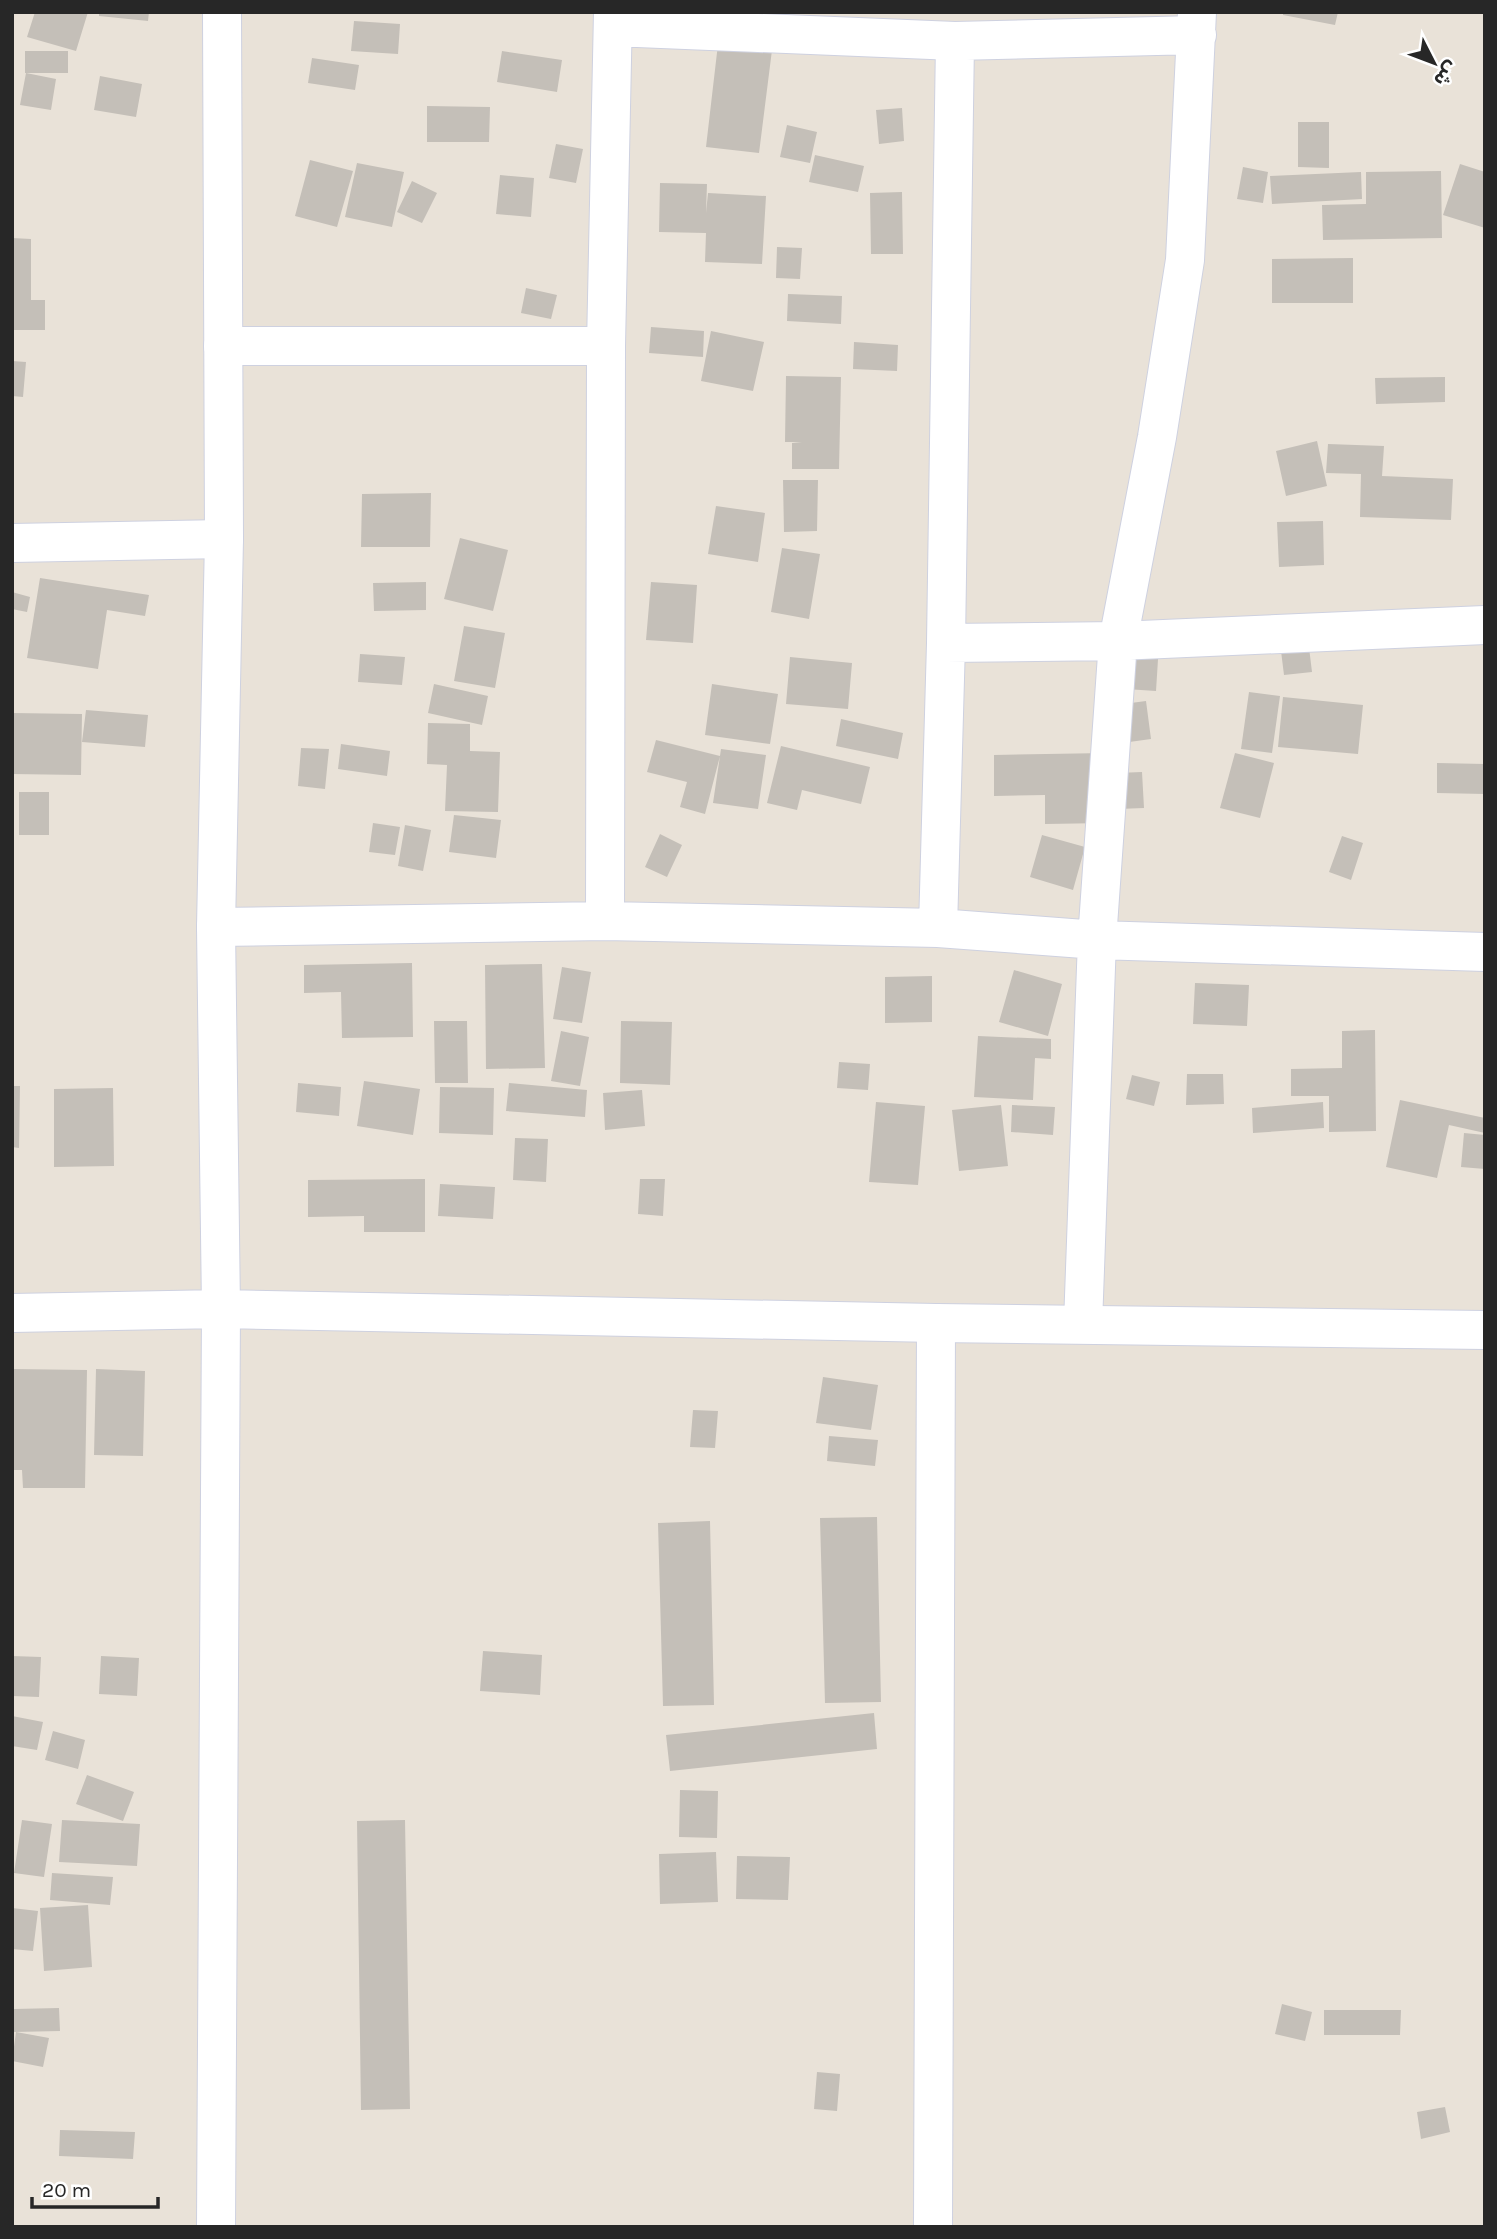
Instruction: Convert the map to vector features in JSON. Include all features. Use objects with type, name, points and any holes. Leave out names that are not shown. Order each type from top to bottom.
[{"type":"street","points":[[216,2227],[220,1309],[216,927],[224,539],[222,12]]},
{"type":"street","points":[[605,921],[606,346],[613,20],[955,40],[1197,23],[1185,260],[1157,437],[1118,641],[1097,940],[1083,1324]]},
{"type":"street","points":[[938,928],[946,643],[955,40]]},
{"type":"street","points":[[223,346],[606,346]]},
{"type":"street","points":[[12,543],[224,539]]},
{"type":"street","points":[[946,643],[1118,641],[1485,625]]},
{"type":"street","points":[[216,927],[605,921],[938,928],[1097,940],[1485,951]]},
{"type":"street","points":[[12,1313],[220,1309],[936,1323],[1485,1330]]},
{"type":"street","points":[[933,2227],[936,1323]]},
{"type":"building","points":[[35,12],[88,12],[76,51],[27,37]]},
{"type":"building","points":[[99,12],[149,12],[148,21],[99,16]]},
{"type":"building","points":[[1283,12],[1338,12],[1335,25],[1283,15]]},
{"type":"building","points":[[354,21],[400,24],[398,54],[351,51]]},
{"type":"building","points":[[718,44],[772,50],[759,153],[706,147]]},
{"type":"building","points":[[25,51],[68,51],[68,73],[25,73]]},
{"type":"building","points":[[502,51],[562,60],[557,92],[497,82]]},
{"type":"building","points":[[312,58],[359,65],[355,90],[308,83]]},
{"type":"building","points":[[26,73],[56,79],[51,110],[20,105]]},
{"type":"building","points":[[100,76],[142,84],[136,117],[94,110]]},
{"type":"building","points":[[427,106],[490,107],[489,142],[427,142]]},
{"type":"building","points":[[902,108],[904,141],[879,144],[876,110]]},
{"type":"building","points":[[1298,122],[1329,122],[1329,168],[1298,167]]},
{"type":"building","points":[[787,125],[817,132],[810,163],[780,157]]},
{"type":"building","points":[[556,144],[583,149],[576,183],[549,178]]},
{"type":"building","points":[[815,155],[864,166],[858,192],[809,182]]},
{"type":"building","points":[[310,160],[353,171],[337,227],[295,216]]},
{"type":"building","points":[[357,163],[404,172],[392,227],[345,217]]},
{"type":"building","points":[[1460,164],[1485,172],[1485,228],[1443,215]]},
{"type":"building","points":[[1243,167],[1268,172],[1263,203],[1237,199]]},
{"type":"building","points":[[1441,171],[1442,238],[1323,240],[1322,205],[1366,204],[1366,172]]},
{"type":"building","points":[[1361,172],[1362,199],[1272,204],[1270,176]]},
{"type":"building","points":[[500,175],[534,178],[531,217],[496,214]]},
{"type":"building","points":[[412,181],[437,193],[422,223],[397,212]]},
{"type":"building","points":[[660,183],[707,184],[706,213],[708,193],[766,196],[762,264],[705,262],[706,233],[659,232]]},
{"type":"building","points":[[902,192],[903,254],[871,254],[870,193]]},
{"type":"building","points":[[12,238],[31,239],[31,300],[45,300],[45,330],[12,330]]},
{"type":"building","points":[[777,247],[802,248],[800,279],[776,278]]},
{"type":"building","points":[[1353,258],[1353,303],[1272,303],[1272,259]]},
{"type":"building","points":[[526,288],[557,295],[551,319],[521,313]]},
{"type":"building","points":[[788,294],[842,296],[841,324],[787,321]]},
{"type":"building","points":[[651,327],[704,331],[703,357],[649,353]]},
{"type":"building","points":[[711,331],[764,342],[753,391],[701,381]]},
{"type":"building","points":[[854,342],[898,345],[897,371],[853,369]]},
{"type":"building","points":[[12,361],[26,362],[23,397],[12,396]]},
{"type":"building","points":[[786,376],[841,377],[839,469],[792,469],[792,443],[802,442],[785,442]]},
{"type":"building","points":[[1445,377],[1445,402],[1376,404],[1375,378]]},
{"type":"building","points":[[1317,441],[1327,486],[1286,496],[1276,451]]},
{"type":"building","points":[[1328,444],[1384,446],[1382,476],[1453,479],[1451,520],[1360,517],[1361,474],[1326,473]]},
{"type":"building","points":[[783,480],[818,480],[817,531],[784,532]]},
{"type":"building","points":[[431,493],[430,547],[361,547],[362,494]]},
{"type":"building","points":[[716,506],[765,513],[758,562],[708,554]]},
{"type":"building","points":[[1323,521],[1324,565],[1279,567],[1277,522]]},
{"type":"building","points":[[460,538],[508,550],[493,611],[444,599]]},
{"type":"building","points":[[782,548],[820,554],[809,619],[771,612]]},
{"type":"building","points":[[40,578],[149,595],[145,616],[107,610],[98,669],[27,658]]},
{"type":"building","points":[[426,582],[426,610],[374,611],[373,583]]},
{"type":"building","points":[[651,582],[697,585],[693,643],[646,640]]},
{"type":"building","points":[[12,592],[30,597],[27,612],[12,609]]},
{"type":"building","points":[[464,626],[505,633],[495,688],[454,681]]},
{"type":"building","points":[[1129,627],[1160,628],[1156,691],[1126,689]]},
{"type":"building","points":[[1307,631],[1312,672],[1284,675],[1279,635]]},
{"type":"building","points":[[360,654],[405,657],[402,685],[358,682]]},
{"type":"building","points":[[790,657],[852,663],[848,709],[786,704]]},
{"type":"building","points":[[434,684],[488,696],[482,725],[428,713]]},
{"type":"building","points":[[712,684],[778,694],[770,744],[705,735]]},
{"type":"building","points":[[1249,692],[1280,696],[1272,753],[1241,749]]},
{"type":"building","points":[[1283,697],[1363,705],[1358,754],[1278,747]]},
{"type":"building","points":[[1146,701],[1151,739],[1122,743],[1116,705]]},
{"type":"building","points":[[86,710],[148,715],[145,747],[82,742]]},
{"type":"building","points":[[12,713],[82,714],[81,775],[12,774]]},
{"type":"building","points":[[841,719],[903,733],[898,759],[836,746]]},
{"type":"building","points":[[428,723],[470,724],[470,751],[500,752],[498,812],[445,811],[447,765],[427,764]]},
{"type":"building","points":[[656,740],[720,756],[705,814],[680,807],[687,782],[647,772]]},
{"type":"building","points":[[341,744],[390,751],[387,776],[338,769]]},
{"type":"building","points":[[781,746],[870,767],[861,804],[802,790],[797,810],[767,803]]},
{"type":"building","points":[[301,748],[329,749],[325,789],[298,786]]},
{"type":"building","points":[[721,749],[766,755],[758,809],[713,803]]},
{"type":"building","points":[[1106,753],[1107,823],[1045,824],[1045,795],[994,796],[994,755]]},
{"type":"building","points":[[1235,753],[1274,763],[1260,818],[1220,808]]},
{"type":"building","points":[[1437,763],[1485,764],[1485,794],[1437,793]]},
{"type":"building","points":[[1142,772],[1144,808],[1118,809],[1117,773]]},
{"type":"building","points":[[19,792],[49,792],[49,835],[19,835]]},
{"type":"building","points":[[454,815],[501,820],[496,858],[449,852]]},
{"type":"building","points":[[373,823],[400,827],[395,855],[369,852]]},
{"type":"building","points":[[405,825],[431,830],[423,871],[398,866]]},
{"type":"building","points":[[660,834],[682,845],[667,877],[645,867]]},
{"type":"building","points":[[1042,835],[1085,847],[1073,890],[1030,877]]},
{"type":"building","points":[[1342,836],[1363,843],[1351,880],[1329,872]]},
{"type":"building","points":[[412,963],[413,1037],[342,1038],[341,992],[304,993],[304,965]]},
{"type":"building","points":[[542,964],[545,1068],[486,1069],[485,965]]},
{"type":"building","points":[[562,967],[591,972],[582,1023],[553,1019]]},
{"type":"building","points":[[1014,970],[1062,984],[1048,1036],[999,1022]]},
{"type":"building","points":[[932,976],[932,1022],[885,1023],[885,977]]},
{"type":"building","points":[[1195,983],[1249,985],[1247,1026],[1193,1024]]},
{"type":"building","points":[[434,1021],[467,1021],[468,1083],[435,1083]]},
{"type":"building","points":[[621,1021],[672,1022],[670,1085],[620,1083]]},
{"type":"building","points":[[1375,1030],[1376,1131],[1329,1132],[1329,1096],[1291,1096],[1291,1069],[1342,1068],[1342,1031]]},
{"type":"building","points":[[561,1031],[589,1037],[580,1086],[551,1081]]},
{"type":"building","points":[[978,1036],[1051,1039],[1051,1059],[1035,1058],[1033,1100],[974,1097]]},
{"type":"building","points":[[839,1062],[870,1064],[868,1090],[837,1088]]},
{"type":"building","points":[[1187,1074],[1223,1074],[1224,1104],[1186,1105]]},
{"type":"building","points":[[1132,1075],[1160,1082],[1154,1106],[1126,1099]]},
{"type":"building","points":[[364,1081],[420,1089],[413,1135],[357,1126]]},
{"type":"building","points":[[298,1083],[341,1087],[339,1116],[296,1112]]},
{"type":"building","points":[[509,1083],[587,1090],[585,1117],[506,1111]]},
{"type":"building","points":[[12,1086],[20,1086],[19,1148],[12,1147]]},
{"type":"building","points":[[440,1087],[494,1088],[493,1135],[439,1133]]},
{"type":"building","points":[[113,1088],[114,1166],[54,1167],[54,1089]]},
{"type":"building","points":[[642,1090],[645,1126],[605,1130],[603,1093]]},
{"type":"building","points":[[1400,1100],[1485,1118],[1485,1133],[1449,1125],[1437,1178],[1386,1167]]},
{"type":"building","points":[[876,1102],[925,1106],[918,1185],[869,1182]]},
{"type":"building","points":[[1323,1102],[1324,1128],[1253,1133],[1252,1108]]},
{"type":"building","points":[[1001,1105],[1008,1166],[959,1171],[952,1110]]},
{"type":"building","points":[[1012,1105],[1055,1107],[1053,1135],[1011,1132]]},
{"type":"building","points":[[1464,1133],[1485,1135],[1485,1169],[1461,1167]]},
{"type":"building","points":[[515,1138],[548,1139],[546,1182],[513,1180]]},
{"type":"building","points":[[425,1179],[425,1232],[364,1232],[364,1216],[308,1217],[308,1180]]},
{"type":"building","points":[[640,1179],[665,1179],[663,1216],[638,1214]]},
{"type":"building","points":[[440,1184],[495,1187],[493,1219],[438,1216]]},
{"type":"building","points":[[12,1369],[87,1370],[85,1488],[23,1488],[22,1470],[12,1470]]},
{"type":"building","points":[[96,1369],[145,1371],[143,1456],[94,1455]]},
{"type":"building","points":[[823,1377],[878,1385],[871,1430],[816,1423]]},
{"type":"building","points":[[693,1410],[718,1411],[715,1448],[690,1447]]},
{"type":"building","points":[[829,1436],[878,1440],[875,1466],[827,1461]]},
{"type":"building","points":[[877,1517],[881,1702],[825,1703],[820,1518]]},
{"type":"building","points":[[710,1521],[714,1705],[663,1706],[658,1523]]},
{"type":"building","points":[[483,1651],[542,1655],[540,1695],[480,1691]]},
{"type":"building","points":[[12,1656],[41,1657],[39,1697],[12,1696]]},
{"type":"building","points":[[101,1656],[139,1658],[137,1696],[99,1694]]},
{"type":"building","points":[[874,1713],[877,1749],[670,1771],[666,1735]]},
{"type":"building","points":[[12,1716],[43,1722],[37,1750],[12,1746]]},
{"type":"building","points":[[53,1731],[85,1740],[78,1769],[45,1760]]},
{"type":"building","points":[[87,1775],[134,1792],[123,1821],[76,1804]]},
{"type":"building","points":[[680,1790],[718,1791],[717,1838],[679,1837]]},
{"type":"building","points":[[22,1820],[52,1824],[44,1877],[14,1873]]},
{"type":"building","points":[[62,1820],[140,1824],[137,1866],[59,1862]]},
{"type":"building","points":[[405,1820],[410,2109],[361,2110],[357,1821]]},
{"type":"building","points":[[716,1852],[718,1902],[660,1904],[659,1854]]},
{"type":"building","points":[[737,1856],[790,1857],[788,1900],[736,1899]]},
{"type":"building","points":[[52,1873],[113,1877],[110,1905],[50,1900]]},
{"type":"building","points":[[88,1905],[92,1967],[44,1971],[40,1908]]},
{"type":"building","points":[[12,1908],[38,1911],[33,1951],[12,1949]]},
{"type":"building","points":[[1282,2004],[1312,2012],[1305,2041],[1275,2034]]},
{"type":"building","points":[[59,2008],[60,2031],[14,2032],[14,2009]]},
{"type":"building","points":[[1324,2010],[1401,2010],[1400,2035],[1324,2035]]},
{"type":"building","points":[[16,2032],[49,2038],[43,2067],[12,2061]]},
{"type":"building","points":[[817,2072],[840,2074],[837,2111],[814,2109]]},
{"type":"building","points":[[1445,2107],[1450,2132],[1421,2139],[1417,2112]]},
{"type":"building","points":[[60,2130],[135,2132],[133,2159],[59,2156]]}]
